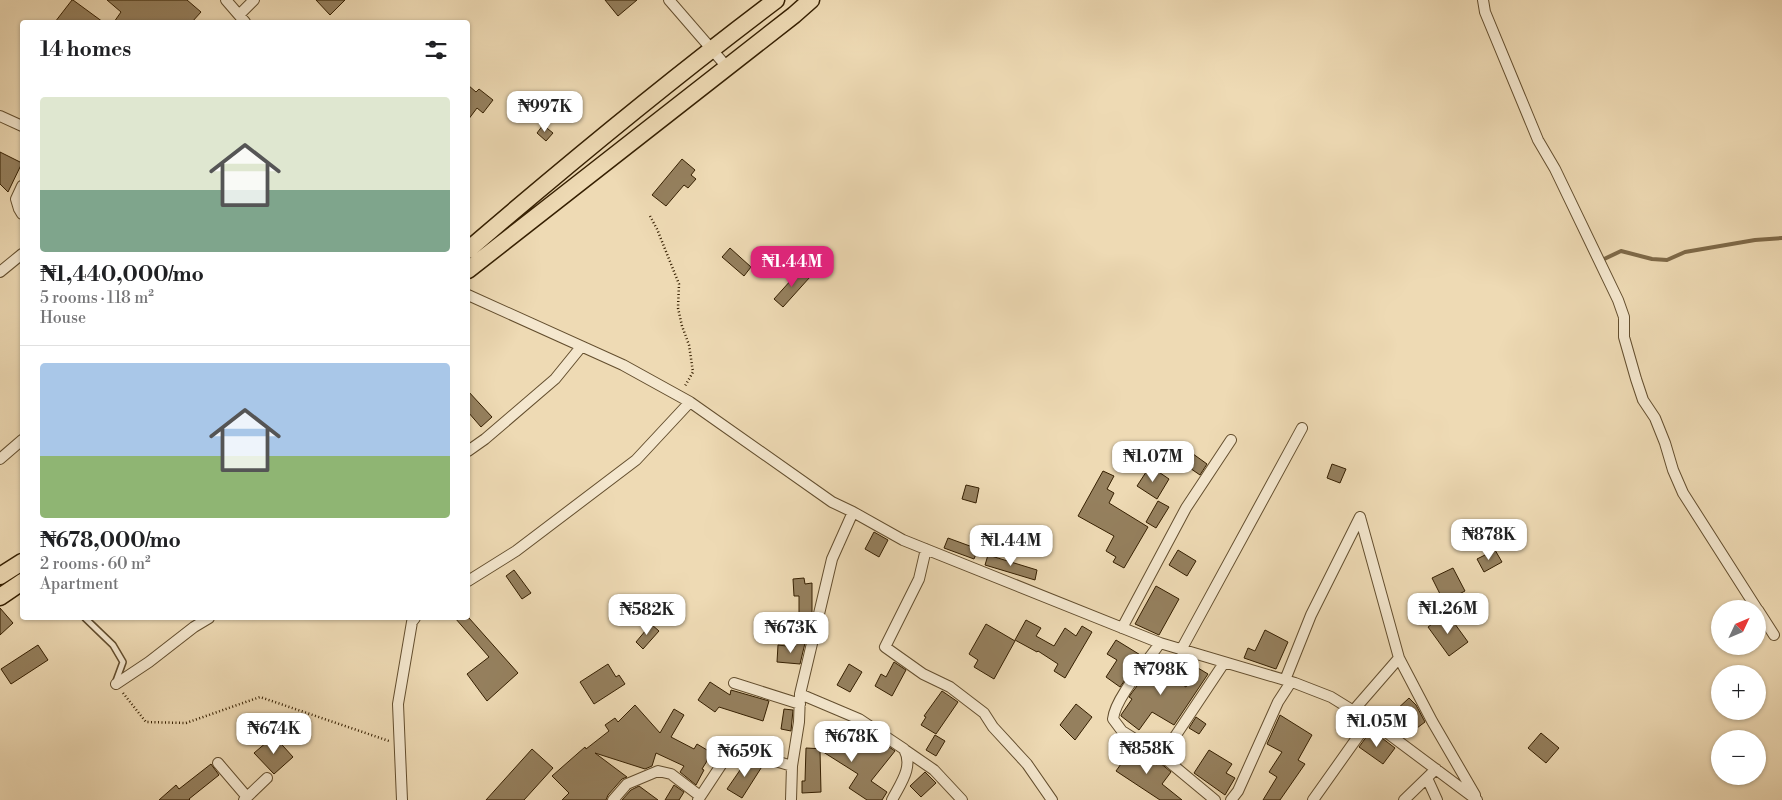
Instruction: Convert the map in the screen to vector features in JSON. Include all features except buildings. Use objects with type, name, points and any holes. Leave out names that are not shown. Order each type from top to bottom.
[{"type":"main road","points":[[470,248],[575,159],[711,49],[776,0]]},
{"type":"main road","points":[[470,268],[811,0]]},
{"type":"main road","points":[[0,576],[20,563]]},
{"type":"main road","points":[[0,597],[20,583]]},
{"type":"street","points":[[226,0],[242,19],[254,0]]},
{"type":"street","points":[[669,0],[727,67]]},
{"type":"street","points":[[1483,0],[1485,12],[1538,140],[1618,300],[1624,317],[1624,337],[1643,400],[1655,418],[1683,493],[1751,600]]},
{"type":"street","points":[[0,116],[20,125]]},
{"type":"street","points":[[20,190],[16,199],[20,211]]},
{"type":"street","points":[[0,272],[20,256]]},
{"type":"street","points":[[470,296],[623,365],[690,402],[832,502],[903,540],[1160,643],[1288,681],[1331,698],[1369,721],[1477,800]]},
{"type":"street","points":[[470,450],[555,379],[581,347]]},
{"type":"street","points":[[470,581],[516,551],[636,460],[690,402]]},
{"type":"street","points":[[1181,650],[1302,428]]},
{"type":"street","points":[[1122,628],[1186,508],[1232,440]]},
{"type":"street","points":[[0,458],[20,442]]},
{"type":"street","points":[[791,800],[792,766],[800,699],[832,559],[853,512]]},
{"type":"street","points":[[1231,800],[1238,791],[1288,681],[1311,615],[1360,517],[1399,658],[1477,800]]},
{"type":"street","points":[[926,549],[919,579],[885,647],[924,674],[950,687],[984,713],[993,727],[1027,764],[1052,800]]},
{"type":"street","points":[[116,684],[150,662],[194,626],[205,620]]},
{"type":"street","points":[[402,800],[398,704],[414,620]]},
{"type":"street","points":[[1766,623],[1774,635]]},
{"type":"street","points":[[1160,643],[1122,697],[1113,719],[1122,731],[1162,756],[1215,800]]},
{"type":"street","points":[[1353,711],[1399,658]]},
{"type":"street","points":[[1162,756],[1224,663]]},
{"type":"street","points":[[734,683],[800,699],[859,719],[934,770],[962,800]]},
{"type":"street","points":[[1313,800],[1369,721]]},
{"type":"street","points":[[892,800],[907,770],[908,757],[904,749]]},
{"type":"street","points":[[613,800],[627,784],[658,771],[671,774],[699,798],[727,756],[739,750],[792,766]]},
{"type":"street","points":[[218,763],[245,799],[267,778]]},
{"type":"street","points":[[1404,800],[1436,769]]},
{"type":"street","points":[[1427,778],[1437,800]]},
{"type":"lane","points":[[87,620],[113,645],[123,662],[116,684]]},
{"type":"path","points":[[650,216],[679,284],[678,308],[689,344],[693,372],[679,396]]},
{"type":"path","points":[[116,684],[146,722],[186,722],[260,697],[400,745]]},
{"type":"waterway","points":[[1600,261],[1621,251],[1652,259],[1667,260],[1685,252],[1755,240],[1782,238]]}]
